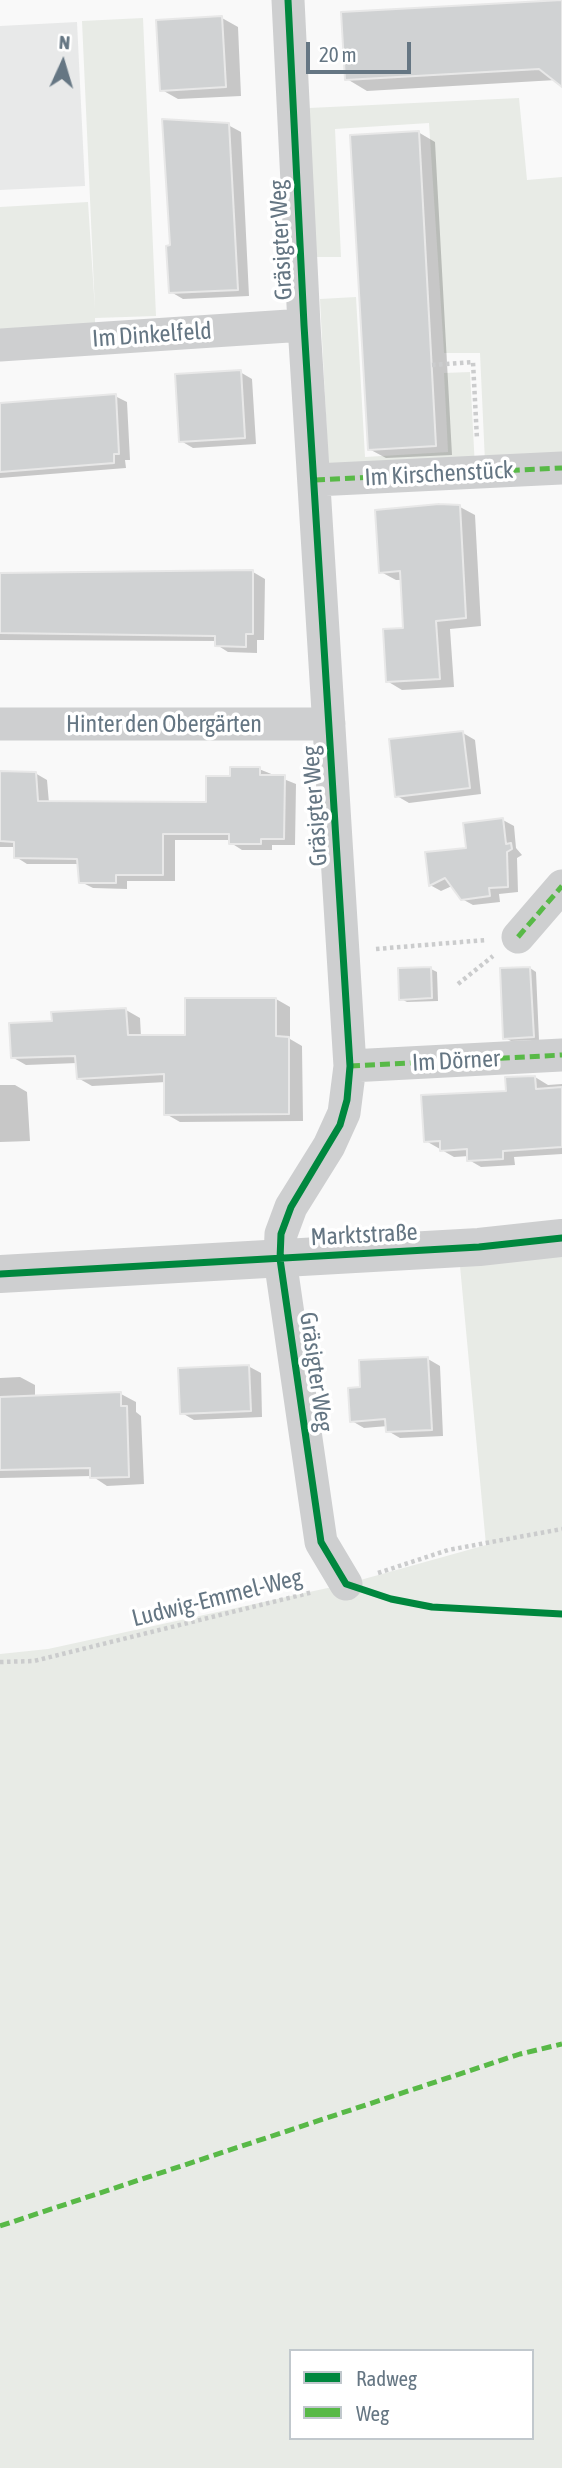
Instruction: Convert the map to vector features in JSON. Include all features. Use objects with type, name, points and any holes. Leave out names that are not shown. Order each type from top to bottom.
[{"type":"street","name":"Gräsigter Weg","points":[[288,0],[304,325],[350,1066],[344,1113],[330,1146],[291,1207],[281,1234],[280,1259],[321,1542],[346,1584]]},
{"type":"street","name":"Im Dinkelfeld","points":[[0,345],[304,325]]},
{"type":"street","name":"Im Kirschenstück","points":[[315,480],[562,468]]},
{"type":"street","name":"Hinter den Obergärten","points":[[0,724],[329,724]]},
{"type":"street","points":[[518,937],[562,886]]},
{"type":"street","name":"Im Dörner","points":[[350,1066],[562,1055]]},
{"type":"street","name":"Marktstraße","points":[[0,1274],[479,1247],[562,1238]]},
{"type":"path","points":[[432,365],[473,362],[479,472]]},
{"type":"path","points":[[344,952],[518,937]]},
{"type":"path","points":[[458,984],[518,937]]},
{"type":"shaded area","points":[[143,18],[156,316],[95,318],[95,323],[0,329],[0,207],[88,202],[95,310],[82,21]]},
{"type":"shaded area","points":[[77,22],[85,186],[0,190],[0,26]]},
{"type":"shaded area","points":[[519,98],[527,180],[562,177],[562,459],[485,462],[480,353],[444,353],[429,123],[335,129],[341,257],[316,257],[309,108]]},
{"type":"shaded area","points":[[356,297],[365,457],[448,452],[444,373],[470,372],[475,468],[329,476],[320,299]]},
{"type":"shaded area","points":[[562,1254],[562,2468],[0,2468],[0,1654],[48,1649],[346,1584],[486,1545],[460,1266]]},
{"type":"building","points":[[562,0],[562,87],[539,69],[345,80],[341,12]]},
{"type":"building","points":[[222,16],[226,87],[160,91],[156,20]]},
{"type":"building","points":[[162,119],[229,123],[238,290],[169,293],[166,246],[170,245]]},
{"type":"building","points":[[419,131],[436,446],[368,450],[350,135]]},
{"type":"building","points":[[241,370],[245,438],[179,442],[175,374]]},
{"type":"building","points":[[116,394],[119,454],[114,454],[114,463],[0,472],[0,403]]},
{"type":"building","points":[[439,504],[460,505],[466,618],[436,621],[440,679],[386,682],[383,629],[403,628],[400,571],[379,573],[375,510]]},
{"type":"building","points":[[253,570],[253,634],[246,634],[246,647],[215,646],[215,636],[0,633],[0,573]]},
{"type":"building","points":[[463,731],[470,788],[395,797],[389,739]]},
{"type":"building","points":[[230,767],[260,767],[260,775],[285,775],[284,839],[261,839],[261,844],[229,844],[229,834],[163,834],[163,875],[116,875],[116,883],[79,883],[77,859],[14,858],[14,842],[0,841],[0,771],[36,772],[38,801],[206,802],[206,776],[230,776]]},
{"type":"building","points":[[503,818],[506,844],[511,843],[512,849],[507,852],[508,887],[489,888],[490,896],[461,900],[445,878],[429,886],[425,852],[466,848],[463,823]]},
{"type":"building","points":[[431,967],[432,998],[399,1000],[398,968]]},
{"type":"building","points":[[530,967],[534,1037],[503,1039],[500,968]]},
{"type":"building","points":[[185,998],[276,998],[276,1036],[289,1037],[289,1114],[164,1115],[164,1074],[77,1079],[75,1056],[11,1058],[9,1023],[52,1021],[51,1012],[126,1008],[128,1035],[185,1035]]},
{"type":"building","points":[[535,1076],[536,1089],[562,1087],[562,1147],[503,1151],[503,1159],[467,1161],[467,1149],[440,1151],[440,1141],[424,1142],[421,1095],[506,1091],[505,1077]]},
{"type":"building","points":[[428,1357],[432,1430],[386,1432],[385,1419],[350,1422],[348,1388],[360,1387],[359,1360]]},
{"type":"building","points":[[249,1365],[251,1411],[180,1414],[178,1368]]},
{"type":"building","points":[[121,1392],[121,1406],[127,1406],[129,1477],[90,1478],[90,1468],[0,1470],[0,1397]]},
{"type":"marked path","points":[[315,480],[562,468]]},
{"type":"marked path","points":[[518,937],[562,886]]},
{"type":"marked path","points":[[350,1066],[562,1055]]},
{"type":"marked path","points":[[0,2226],[520,2054],[562,2044]]},
{"type":"cycle path","points":[[288,0],[304,325],[350,1066],[347,1100],[340,1125],[291,1207],[281,1234],[280,1259],[321,1542],[346,1584],[391,1599],[432,1607],[562,1614]]},
{"type":"cycle path","points":[[0,1274],[479,1247],[562,1238]]}]
